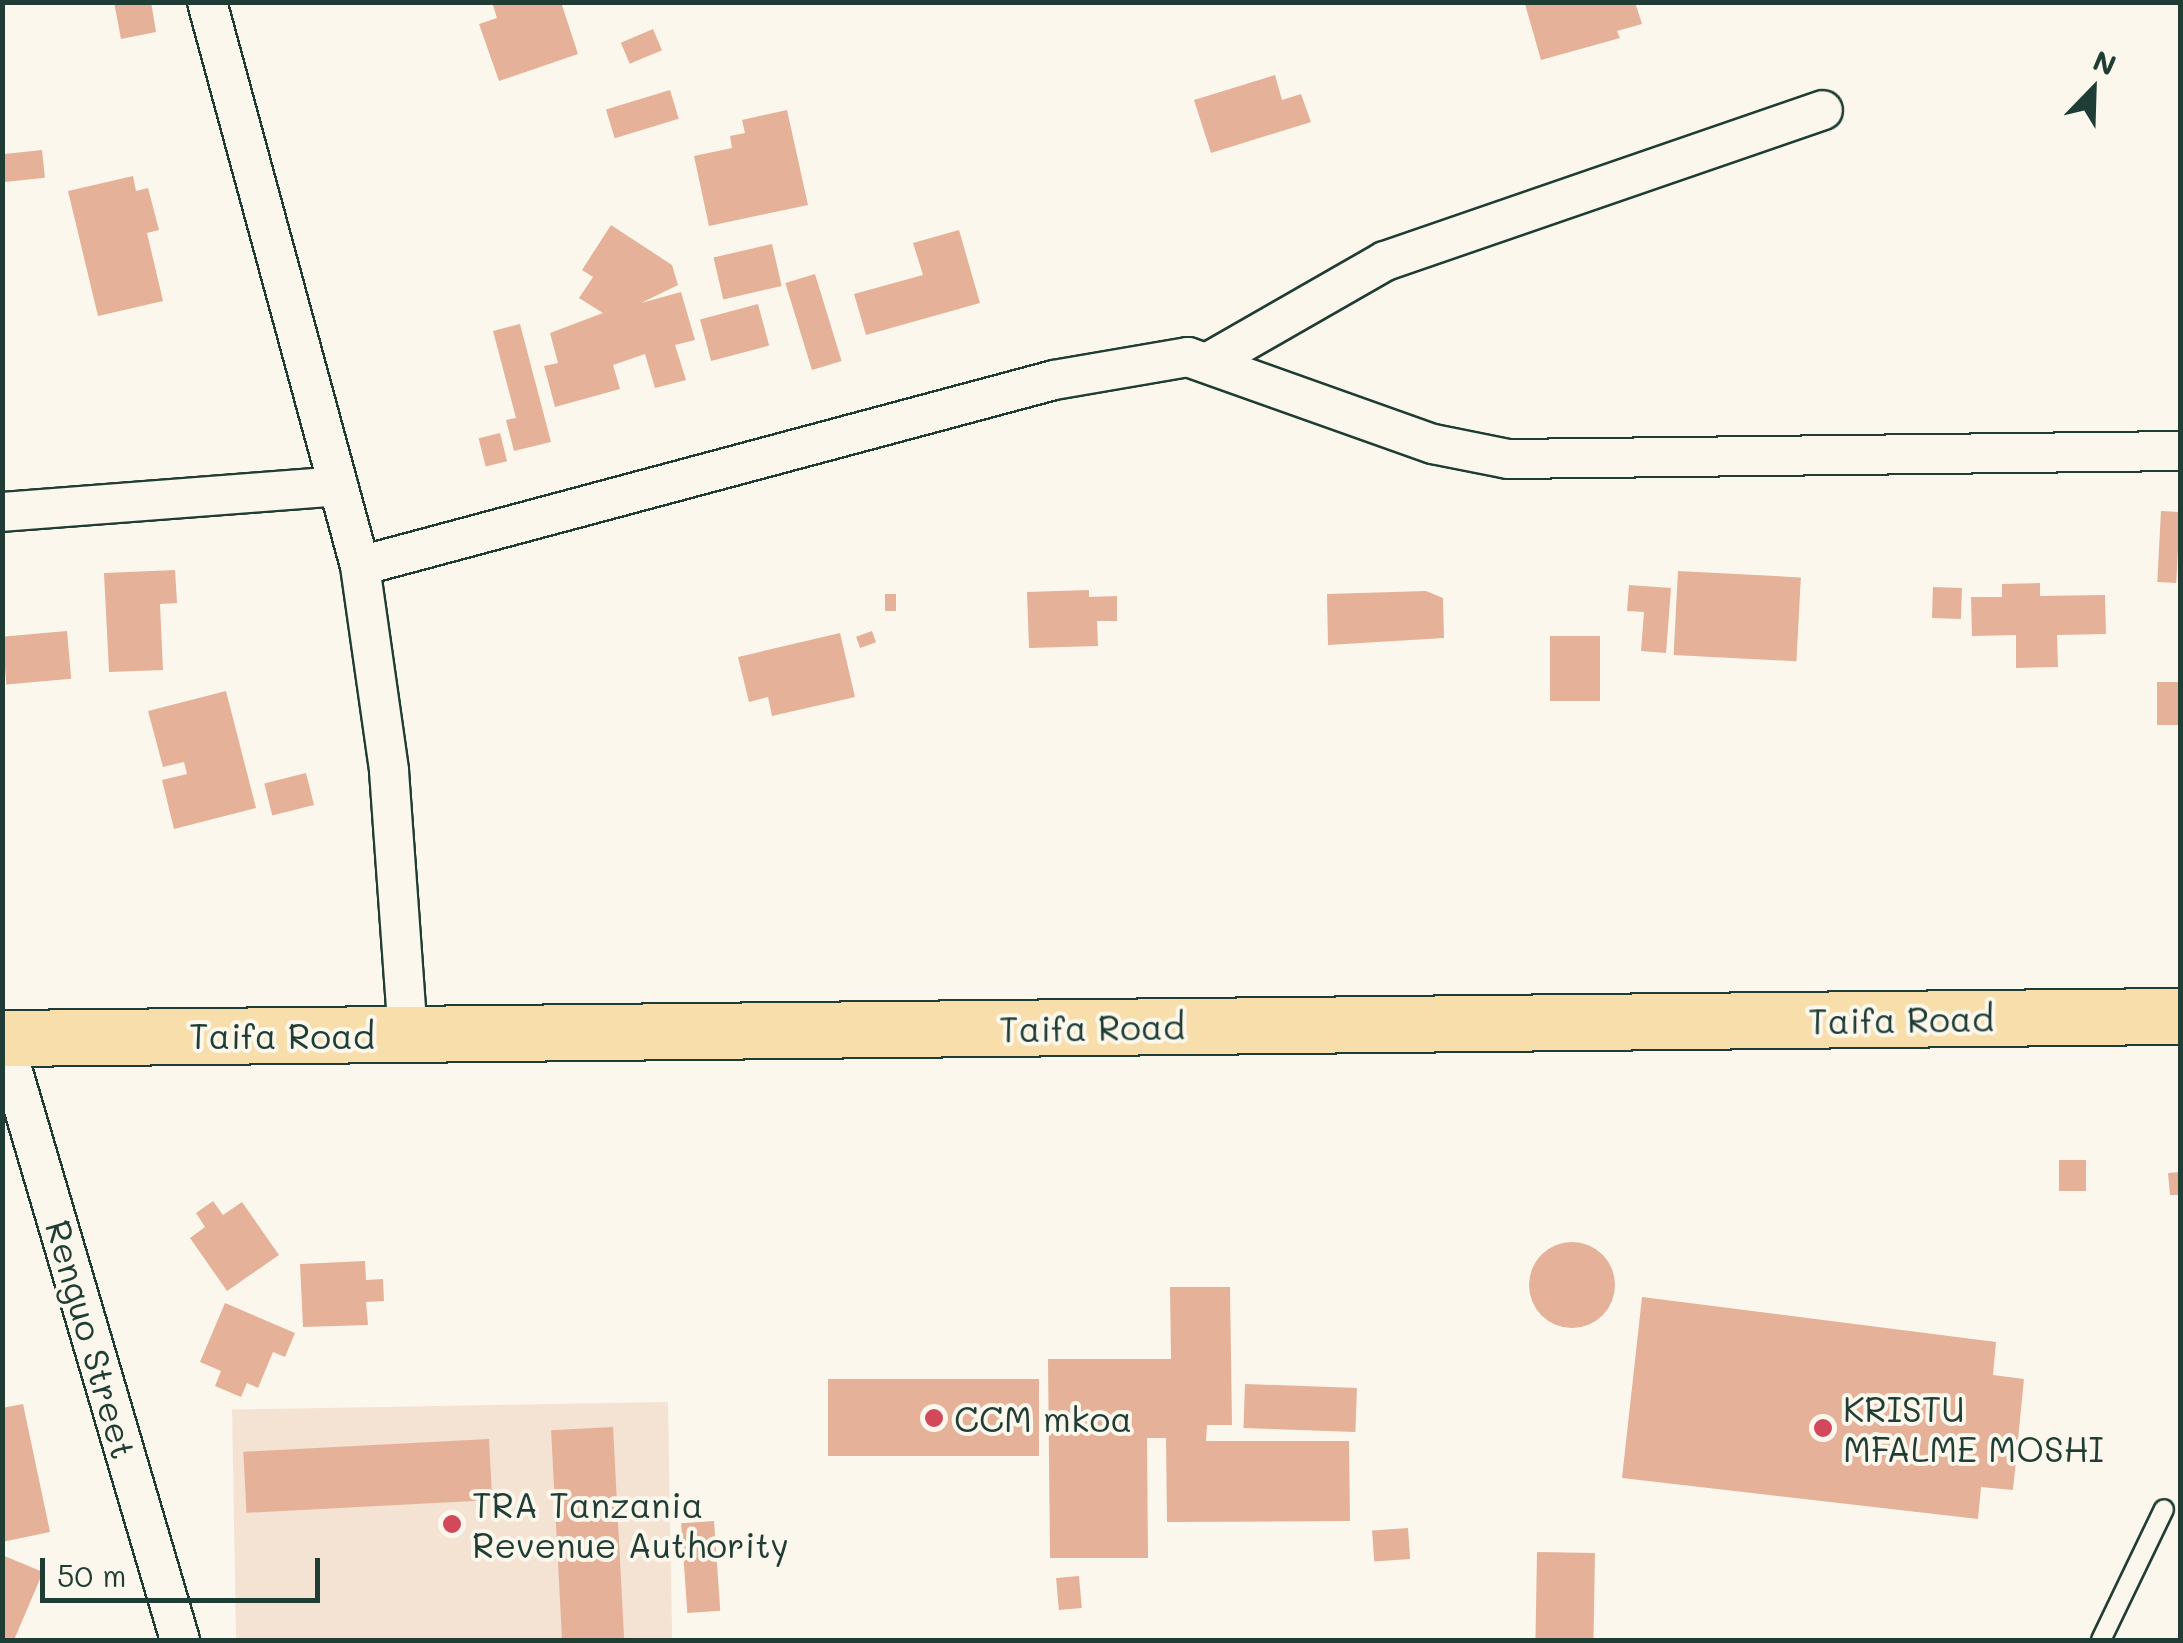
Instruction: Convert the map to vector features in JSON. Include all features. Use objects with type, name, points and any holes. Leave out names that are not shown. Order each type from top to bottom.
[{"type":"highway","name":"Taifa Road","points":[[3,1038],[2180,1016]]},
{"type":"street","points":[[206,2],[360,566],[389,772],[408,1034]]},
{"type":"street","points":[[1212,360],[1385,261],[1823,110]]},
{"type":"street","points":[[360,566],[1136,361],[1212,360],[1433,444],[1508,459],[2180,451]]},
{"type":"street","points":[[2,512],[338,486]]},
{"type":"street","name":"Renguo Street","points":[[3,1038],[180,1640]]},
{"type":"lane","points":[[2102,1640],[2164,1510]]},
{"type":"shaded area","name":"TRA Tanzania Revenue Authority","points":[[668,1402],[672,1640],[236,1640],[232,1410]]},
{"type":"building","points":[[114,2],[151,2],[156,32],[121,39]]},
{"type":"building","points":[[492,2],[561,2],[578,54],[499,81],[479,24],[497,18]]},
{"type":"building","points":[[1635,2],[1642,24],[1617,31],[1620,38],[1541,60],[1525,4]]},
{"type":"building","points":[[653,29],[662,50],[630,64],[621,43]]},
{"type":"building","points":[[1275,75],[1282,100],[1301,94],[1311,122],[1211,153],[1194,100]]},
{"type":"building","points":[[670,90],[679,119],[615,138],[606,110]]},
{"type":"building","points":[[787,110],[808,205],[709,226],[694,156],[732,148],[730,136],[745,133],[742,120]]},
{"type":"building","points":[[42,150],[45,178],[5,182],[2,154]]},
{"type":"building","points":[[133,176],[136,191],[148,188],[159,230],[147,233],[163,301],[98,316],[68,191]]},
{"type":"building","points":[[611,225],[672,265],[678,285],[641,303],[681,292],[695,340],[675,345],[686,380],[655,388],[645,354],[613,365],[620,389],[555,407],[544,366],[558,363],[550,333],[603,313],[579,298],[593,277],[582,270]]},
{"type":"building","points":[[959,230],[980,303],[866,335],[854,294],[923,275],[913,243]]},
{"type":"building","points":[[772,244],[782,286],[723,299],[714,257]]},
{"type":"building","points":[[815,274],[842,361],[812,370],[785,283]]},
{"type":"building","points":[[758,304],[769,346],[711,361],[700,320]]},
{"type":"building","points":[[520,324],[551,442],[514,451],[506,420],[516,418],[493,331]]},
{"type":"building","points":[[500,433],[507,461],[486,466],[479,438]]},
{"type":"building","points":[[2161,511],[2180,512],[2176,583],[2157,582]]},
{"type":"building","points":[[175,570],[177,603],[160,604],[163,670],[109,672],[104,573]]},
{"type":"building","points":[[1678,571],[1801,577],[1796,661],[1674,655]]},
{"type":"building","points":[[2040,583],[2040,596],[2105,595],[2106,634],[2057,635],[2058,667],[2016,668],[2016,635],[1972,636],[1971,597],[2002,597],[2002,584]]},
{"type":"building","points":[[1629,585],[1671,588],[1666,653],[1641,651],[1644,612],[1627,611]]},
{"type":"building","points":[[1933,587],[1962,588],[1961,619],[1932,618]]},
{"type":"building","points":[[1089,590],[1089,597],[1117,596],[1117,621],[1097,621],[1098,646],[1029,648],[1027,592]]},
{"type":"building","points":[[1426,591],[1443,598],[1444,638],[1328,645],[1327,594]]},
{"type":"building","points":[[885,594],[896,594],[896,611],[885,611]]},
{"type":"building","points":[[67,631],[71,679],[6,684],[2,637]]},
{"type":"building","points":[[872,631],[876,642],[860,648],[856,637]]},
{"type":"building","points":[[840,633],[855,697],[772,716],[768,697],[749,702],[738,657]]},
{"type":"building","points":[[1550,636],[1600,636],[1600,701],[1550,701]]},
{"type":"building","points":[[2157,682],[2180,682],[2180,725],[2157,725]]},
{"type":"building","points":[[226,691],[256,808],[174,829],[162,780],[187,774],[184,762],[163,767],[148,711]]},
{"type":"building","points":[[306,773],[314,805],[272,815],[264,783]]},
{"type":"building","points":[[2059,1160],[2086,1160],[2086,1191],[2059,1191]]},
{"type":"building","points":[[2180,1172],[2180,1195],[2170,1195],[2168,1173]]},
{"type":"building","points":[[213,1201],[223,1215],[242,1202],[279,1255],[227,1291],[190,1238],[205,1227],[196,1213]]},
{"type":"building","points":[[1572,1242],[1596,1249],[1608,1261],[1615,1285],[1608,1309],[1596,1321],[1572,1328],[1548,1321],[1536,1309],[1529,1285],[1536,1261],[1548,1249]]},
{"type":"building","points":[[365,1261],[366,1280],[383,1279],[384,1301],[366,1302],[368,1325],[303,1327],[300,1264]]},
{"type":"building","points":[[1170,1287],[1230,1287],[1232,1425],[1207,1425],[1206,1441],[1349,1441],[1350,1521],[1167,1522],[1166,1438],[1147,1438],[1148,1558],[1050,1558],[1048,1359],[1171,1359]]},
{"type":"building","name":"KRISTU MFALME MOSHI","points":[[1642,1297],[1996,1342],[1993,1375],[2024,1379],[2013,1490],[1981,1487],[1978,1519],[1622,1478]]},
{"type":"building","points":[[225,1303],[295,1333],[285,1357],[273,1352],[258,1388],[247,1383],[241,1397],[215,1386],[221,1371],[200,1362]]},
{"type":"building","name":"CCM mkoa","points":[[828,1379],[1039,1379],[1039,1456],[828,1456]]},
{"type":"building","points":[[1245,1384],[1357,1388],[1355,1432],[1243,1428]]},
{"type":"building","points":[[23,1404],[50,1532],[2,1542],[2,1408]]},
{"type":"building","points":[[613,1427],[624,1640],[562,1640],[551,1430]]},
{"type":"building","name":"TRA Tanzania Revenue Authority","points":[[489,1439],[492,1500],[247,1513],[243,1452]]},
{"type":"building","points":[[714,1521],[720,1611],[687,1613],[681,1523]]},
{"type":"building","points":[[1408,1528],[1410,1559],[1374,1561],[1372,1531]]},
{"type":"building","points":[[1537,1552],[1595,1553],[1593,1640],[1535,1640]]},
{"type":"building","points":[[2,1555],[43,1572],[14,1640],[2,1640]]},
{"type":"building","points":[[1079,1576],[1082,1608],[1059,1610],[1056,1578]]},
{"type":"place","name":"CCM mkoa","points":[[934,1418]]},
{"type":"place","name":"KRISTU MFALME MOSHI","points":[[1823,1428]]},
{"type":"place","name":"TRA Tanzania Revenue Authority","points":[[452,1524]]}]
